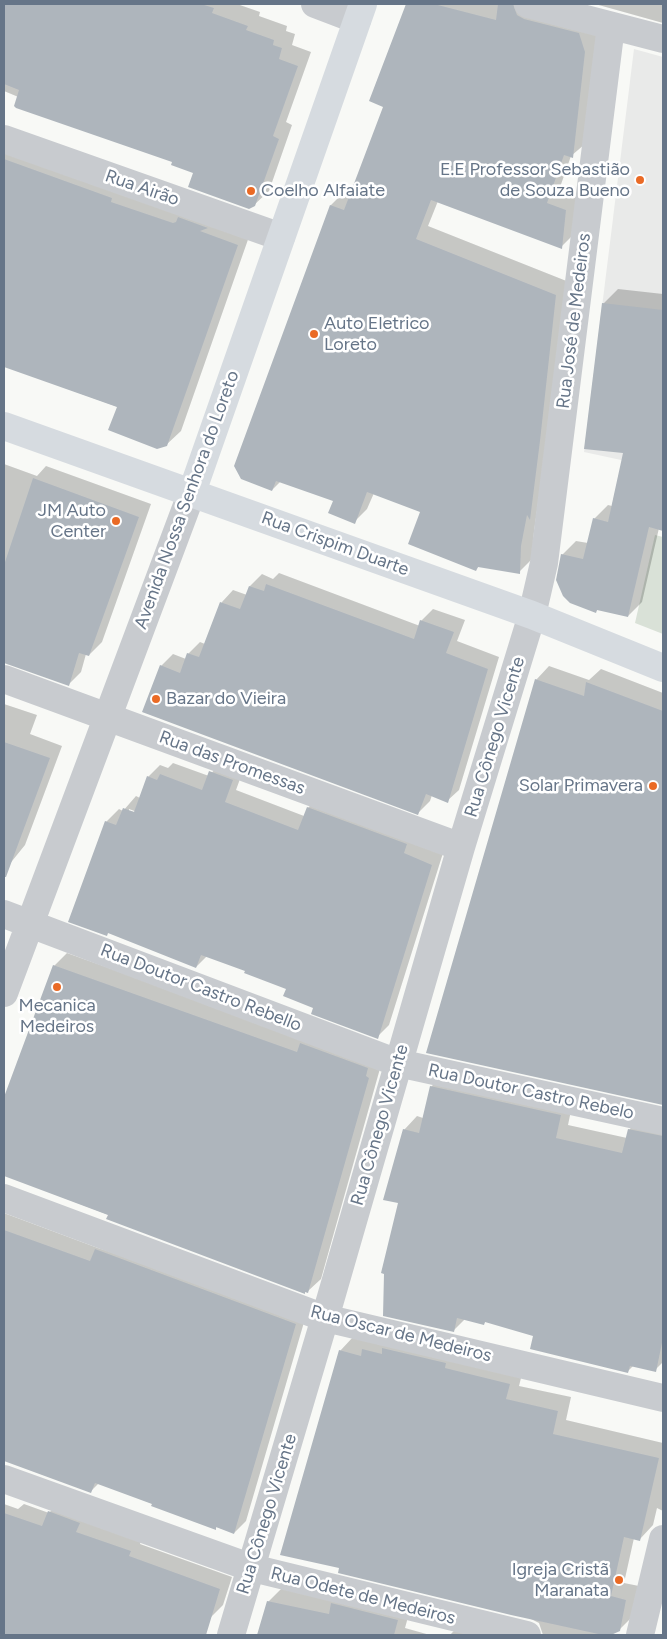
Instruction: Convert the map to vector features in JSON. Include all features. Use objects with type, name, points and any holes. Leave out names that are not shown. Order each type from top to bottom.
[{"type":"main road","name":"Avenida Nossa Senhora do Loreto","points":[[192,492],[360,12]]},
{"type":"main road","name":"Rua Crispim Duarte","points":[[4,426],[192,492],[532,616],[663,668]]},
{"type":"street","points":[[314,4],[360,12]]},
{"type":"street","points":[[528,4],[663,39]]},
{"type":"street","name":"Rua José de Medeiros","points":[[532,616],[544,563],[611,26]]},
{"type":"street","name":"Rua Airão","points":[[4,139],[281,237]]},
{"type":"street","name":"Avenida Nossa Senhora do Loreto","points":[[4,994],[192,492]]},
{"type":"street","name":"Rua Cônego Vicente","points":[[231,1635],[461,847],[532,616]]},
{"type":"street","name":"Rua das Promessas","points":[[4,679],[461,847]]},
{"type":"street","name":"Rua Doutor Castro Rebello","points":[[4,914],[398,1063]]},
{"type":"street","name":"Rua Doutor Castro Rebelo","points":[[398,1063],[663,1122]]},
{"type":"street","name":"Rua Oscar de Medeiros","points":[[4,1198],[325,1318],[663,1398]]},
{"type":"street","name":"Rua Odete de Medeiros","points":[[4,1479],[252,1568],[527,1635]]},
{"type":"street","points":[[640,1635],[663,1539]]},
{"type":"shaded area","name":"E.E Professor Sebastião de Souza Bueno","points":[[634,49],[663,57],[663,469],[584,452]]},
{"type":"shaded area","points":[[655,535],[663,537],[663,634],[635,623]]},
{"type":"building","points":[[4,4],[201,4],[214,8],[212,13],[248,26],[246,30],[274,40],[273,45],[282,48],[279,59],[298,66],[273,136],[279,139],[255,206],[249,209],[188,187],[193,173],[171,165],[172,162],[16,108],[14,106],[19,90],[4,84]]},
{"type":"building","points":[[406,4],[434,4],[496,20],[498,4],[513,4],[517,15],[524,19],[579,33],[585,52],[573,158],[564,155],[547,203],[566,210],[562,249],[431,200],[416,239],[556,295],[530,520],[527,515],[521,546],[520,574],[478,567],[476,571],[408,544],[420,512],[367,492],[355,524],[328,513],[333,501],[276,481],[272,491],[241,479],[234,466],[330,205],[344,210],[383,107],[369,101]]},
{"type":"building","points":[[4,159],[112,198],[111,202],[173,223],[176,222],[178,217],[208,228],[200,231],[238,245],[167,446],[157,449],[108,430],[117,407],[4,367]]},
{"type":"building","points":[[602,303],[663,310],[663,531],[649,527],[628,617],[597,610],[596,613],[570,603],[563,596],[556,580],[561,554],[583,559],[593,518],[608,522],[623,453],[584,449]]},
{"type":"building","points":[[33,478],[139,517],[89,656],[79,653],[69,686],[4,663],[4,565]]},
{"type":"building","points":[[266,584],[414,639],[420,620],[454,632],[446,653],[488,669],[448,803],[426,794],[418,815],[142,712],[160,665],[180,673],[187,653],[199,657],[220,602],[240,609],[249,586],[264,591]]},
{"type":"building","points":[[535,679],[584,696],[586,682],[663,711],[663,1105],[426,1053]]},
{"type":"building","points":[[4,742],[50,758],[6,877],[4,877]]},
{"type":"building","points":[[209,771],[233,780],[225,802],[298,830],[307,807],[407,844],[404,853],[432,865],[378,1039],[311,1014],[313,1008],[283,996],[286,989],[244,973],[245,971],[201,955],[196,968],[108,933],[107,936],[68,922],[105,821],[116,825],[123,808],[134,812],[147,776],[157,780],[160,774],[202,790]]},
{"type":"building","points":[[53,965],[297,1052],[300,1043],[368,1068],[366,1076],[369,1078],[308,1293],[305,1292],[305,1294],[106,1219],[108,1215],[4,1176],[4,1097]]},
{"type":"building","points":[[430,1086],[561,1115],[556,1138],[622,1153],[628,1129],[663,1136],[663,1338],[656,1372],[630,1366],[628,1373],[530,1349],[533,1336],[485,1322],[484,1325],[457,1318],[454,1332],[383,1316],[384,1274],[381,1273],[398,1203],[383,1200],[403,1129],[419,1133]]},
{"type":"building","points":[[4,1230],[90,1261],[95,1249],[296,1324],[234,1534],[216,1527],[216,1530],[95,1483],[91,1493],[4,1461]]},
{"type":"building","points":[[382,1348],[446,1363],[445,1368],[510,1384],[506,1399],[558,1411],[553,1434],[659,1458],[640,1541],[624,1537],[611,1596],[626,1600],[620,1631],[611,1635],[603,1635],[511,1615],[338,1573],[339,1568],[280,1555],[339,1350],[361,1356],[362,1349],[382,1354]]},
{"type":"building","points":[[48,1511],[80,1523],[76,1532],[131,1551],[129,1556],[220,1589],[206,1635],[4,1635],[4,1513],[42,1526]]},
{"type":"building","points":[[267,1601],[329,1614],[331,1603],[398,1620],[394,1635],[257,1635]]},
{"type":"place","name":"E.E Professor Sebastião de Souza Bueno","points":[[640,180]]},
{"type":"place","name":"Coelho Alfaiate","points":[[251,191]]},
{"type":"place","name":"Auto Eletrico Loreto","points":[[314,334]]},
{"type":"place","name":"JM Auto Center","points":[[116,521]]},
{"type":"place","name":"Bazar do Vieira","points":[[156,699]]},
{"type":"place","name":"Solar Primavera","points":[[653,786]]},
{"type":"place","name":"Mecanica Medeiros","points":[[57,987]]},
{"type":"place","name":"Igreja Cristã Maranata","points":[[619,1580]]}]
